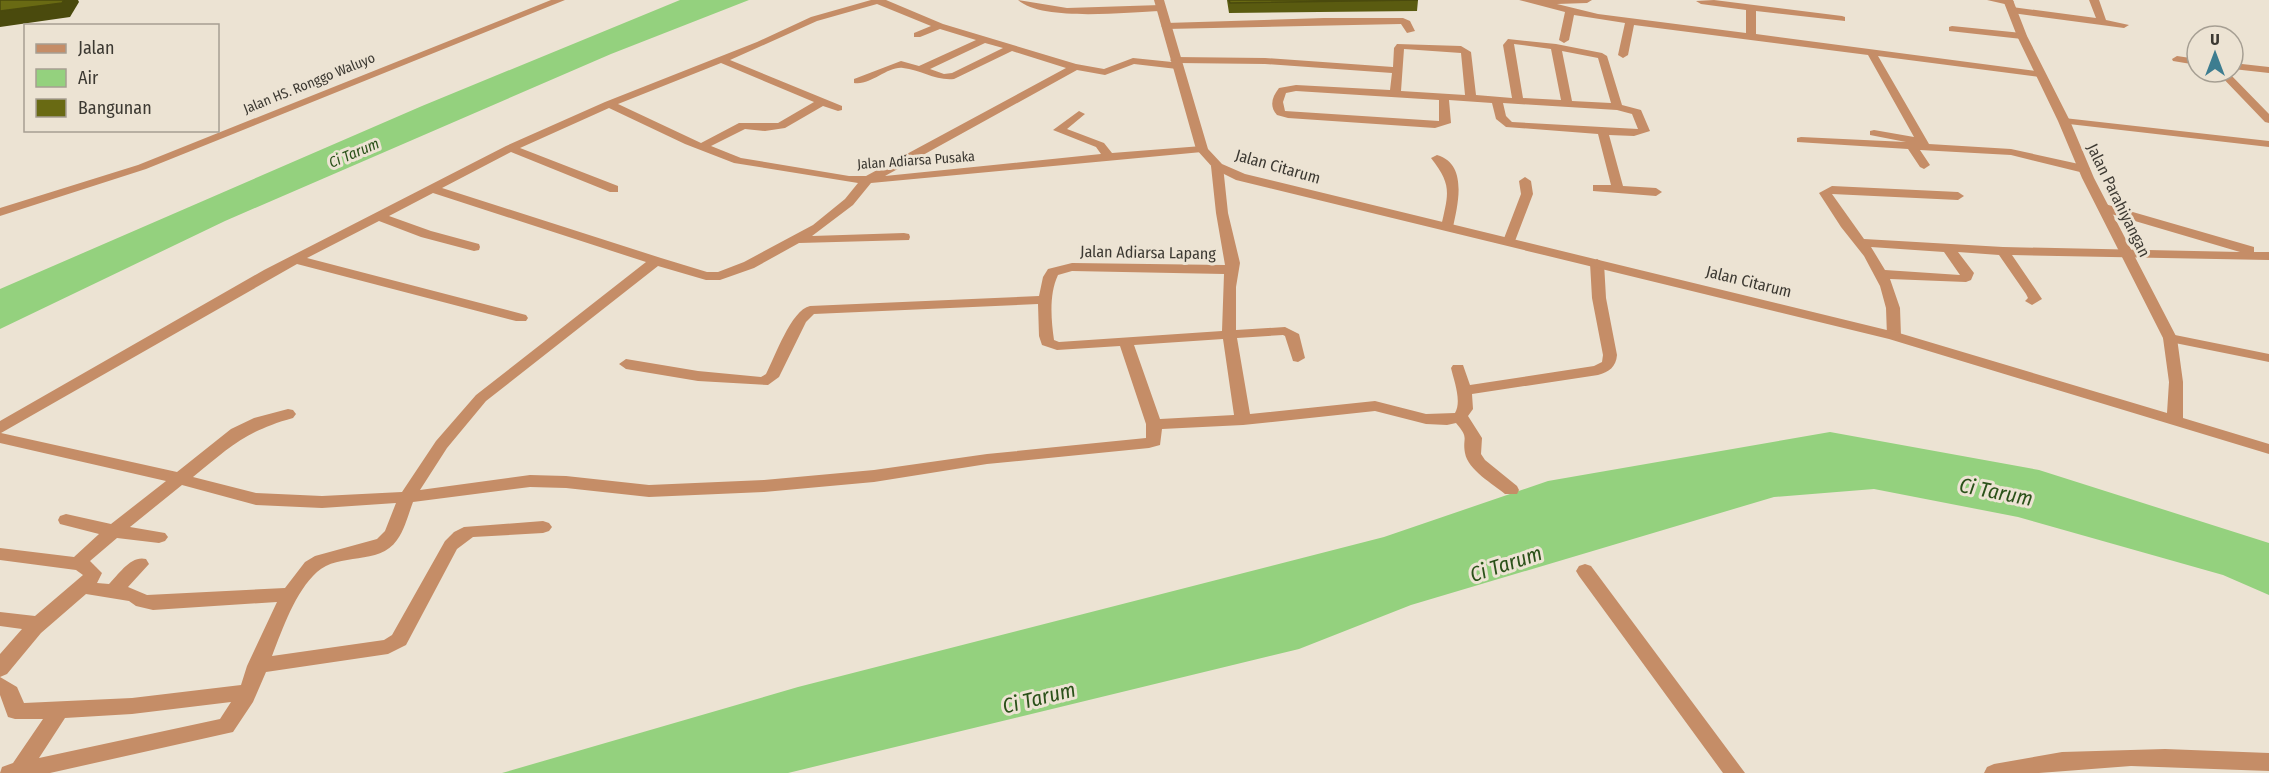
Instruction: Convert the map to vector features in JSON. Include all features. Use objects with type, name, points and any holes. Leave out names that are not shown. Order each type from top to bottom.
[{"type":"street","name":"Jalan HS. Ronggo Waluyo","points":[[0,212],[90,186],[142,167],[524,8],[560,0]]},
{"type":"street","points":[[1023,0],[1039,8],[1062,11],[1160,4],[1202,149],[1207,158],[1217,166]]},
{"type":"street","points":[[1524,0],[1587,0]]},
{"type":"street","points":[[1992,0],[2124,25]]},
{"type":"street","points":[[2094,0],[2102,22]]},
{"type":"street","points":[[0,428],[295,259],[510,148],[609,104],[722,60],[823,16],[879,1],[940,26],[1075,67],[1105,72],[1133,61],[1176,63],[1264,61],[1398,70]]},
{"type":"street","points":[[1545,1],[1570,12],[1630,21],[2040,74]]},
{"type":"street","points":[[1701,1],[1725,2],[1751,8],[1842,19]]},
{"type":"street","name":"Jalan Parahiyangan","points":[[2010,4],[2022,36],[2066,125],[2084,169],[2170,338],[2176,382],[2175,419]]},
{"type":"street","points":[[1751,8],[1751,36]]},
{"type":"street","points":[[1566,104],[1560,44],[1570,12]]},
{"type":"street","points":[[1166,26],[1403,21],[1407,23],[1410,31]]},
{"type":"street","points":[[1623,55],[1630,21]]},
{"type":"street","points":[[917,35],[940,26]]},
{"type":"street","points":[[1952,29],[2022,36]]},
{"type":"street","points":[[922,69],[986,39]]},
{"type":"street","points":[[1518,102],[1509,55],[1509,43],[1560,44],[1602,56],[1617,107]]},
{"type":"street","points":[[1395,95],[1401,46],[1461,49],[1466,52],[1471,99]]},
{"type":"street","points":[[858,81],[901,64],[944,77],[954,76],[1013,47]]},
{"type":"street","points":[[1871,52],[1925,147]]},
{"type":"street","points":[[2177,59],[2185,60]]},
{"type":"street","points":[[722,60],[838,108]]},
{"type":"street","points":[[433,189],[656,261],[706,276],[720,276],[741,269],[799,239],[833,216],[849,202],[866,181],[1000,110],[1075,67]]},
{"type":"street","points":[[2245,67],[2269,70]]},
{"type":"street","points":[[2234,84],[2269,120]]},
{"type":"street","points":[[1444,98],[1444,123],[1436,125],[1288,115],[1278,111],[1279,95],[1287,88],[1617,107],[1637,112],[1644,131],[1634,134],[1510,125],[1501,118],[1497,101]]},
{"type":"street","points":[[701,147],[743,125],[765,128],[781,126],[822,102]]},
{"type":"street","name":"Jalan Adiarsa Pusaka","points":[[609,104],[701,147],[738,161],[821,177],[866,181],[1109,156],[1202,149]]},
{"type":"street","points":[[1079,114],[1059,130],[1100,145],[1109,156]]},
{"type":"street","points":[[2066,125],[2269,144]]},
{"type":"street","points":[[2066,125],[2269,152]]},
{"type":"street","points":[[1604,132],[1618,190]]},
{"type":"street","points":[[1874,134],[1911,140],[1911,147],[1924,165]]},
{"type":"street","points":[[1801,140],[2011,152],[2084,169]]},
{"type":"street","points":[[510,148],[614,189]]},
{"type":"street","points":[[1437,158],[1448,167],[1454,184],[1447,227]]},
{"type":"street","name":"Jalan Citarum","points":[[1217,166],[1241,176],[1288,189],[1894,336],[2269,449]]},
{"type":"street","name":"Jalan Adiarsa Lapang","points":[[1217,166],[1222,213],[1233,263],[1231,268],[1222,270],[1072,267],[1054,271],[1049,277],[1046,300],[1045,334],[1047,342],[1057,346],[1126,343],[1285,331],[1291,333],[1298,358]]},
{"type":"street","points":[[1509,241],[1527,194],[1525,181]]},
{"type":"street","points":[[1597,188],[1656,192]]},
{"type":"street","points":[[1894,336],[1893,308],[1881,274],[1825,193],[1827,191],[1958,196]]},
{"type":"street","points":[[2105,208],[2269,256]]},
{"type":"street","points":[[380,217],[426,234],[474,247]]},
{"type":"street","points":[[799,239],[904,237]]},
{"type":"street","points":[[1860,243],[2003,251],[2269,256]]},
{"type":"street","points":[[1881,274],[1961,279],[1966,277],[1967,273],[1948,248]]},
{"type":"street","points":[[2003,251],[2033,294],[2035,299],[2032,302]]},
{"type":"street","points":[[295,259],[521,318]]},
{"type":"street","points":[[14,772],[226,726],[248,692],[257,666],[292,594],[310,567],[335,553],[369,550],[380,546],[389,538],[408,497],[457,423],[481,398],[656,261]]},
{"type":"street","points":[[1464,390],[1531,381],[1606,366],[1610,362],[1610,356],[1599,298],[1597,264]]},
{"type":"street","points":[[1231,268],[1226,297],[1228,335],[1243,420]]},
{"type":"street","points":[[626,364],[698,376],[763,382],[772,377],[800,320],[810,310],[1046,300]]},
{"type":"street","points":[[2170,338],[2269,358]]},
{"type":"street","points":[[0,438],[256,499],[334,502],[408,497],[530,481],[566,482],[649,491],[764,486],[822,481],[987,459],[1149,443],[1154,441],[1154,424],[1126,343]]},
{"type":"street","points":[[1154,424],[1243,420],[1375,406],[1426,419],[1448,420],[1460,417],[1466,409],[1458,368]]},
{"type":"street","points":[[80,564],[83,557],[114,531],[237,433],[259,422],[288,414]]},
{"type":"street","points":[[1460,417],[1471,430],[1474,438],[1473,454],[1479,464],[1511,490]]},
{"type":"street","points":[[66,520],[114,531],[159,537]]},
{"type":"street","points":[[257,666],[388,647],[399,640],[439,566],[460,536],[470,531],[543,527]]},
{"type":"street","points":[[0,669],[12,651],[37,623],[92,579],[93,573],[80,564],[1,554]]},
{"type":"street","points":[[114,591],[140,564]]},
{"type":"street","points":[[1585,571],[1735,773]]},
{"type":"street","points":[[83,587],[114,591],[153,603],[292,594]]},
{"type":"street","points":[[0,619],[37,623]]},
{"type":"street","points":[[0,685],[9,690],[14,697],[15,711],[59,711],[158,705],[248,692]]},
{"type":"street","points":[[14,772],[59,711]]},
{"type":"street","points":[[1994,773],[2021,770],[2047,762],[2157,756],[2269,762]]},
{"type":"water","name":"Ci Tarum","points":[[680,0],[749,0],[611,54],[225,221],[0,329],[0,289],[422,106]]},
{"type":"water","name":"Ci Tarum","points":[[1830,432],[2039,470],[2269,543],[2269,595],[2223,575],[2018,517],[1874,489],[1774,497],[1411,605],[1299,649],[788,773],[502,773],[798,687],[1384,537],[1548,481]]},
{"type":"building","points":[[0,0],[64,0],[62,3],[0,11]]},
{"type":"building","points":[[1229,0],[1418,0],[1230,3]]}]
